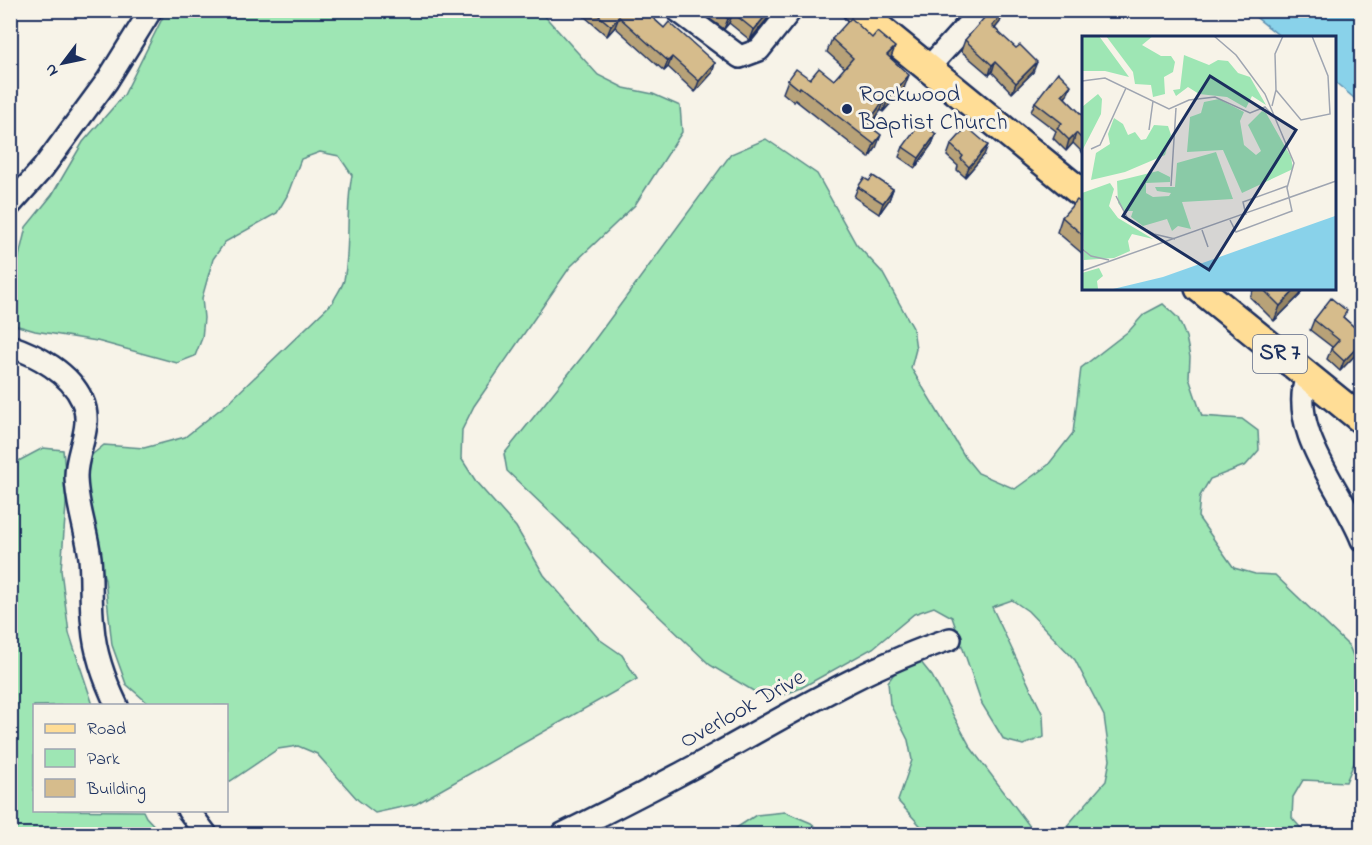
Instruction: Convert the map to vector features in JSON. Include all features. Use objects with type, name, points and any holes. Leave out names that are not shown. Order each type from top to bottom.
[{"type":"main road","points":[[857,10],[1082,193]]},
{"type":"main road","name":"SR 7","points":[[1201,290],[1362,420]]},
{"type":"street","points":[[10,205],[43,168],[107,81],[151,10]]},
{"type":"street","points":[[678,10],[740,57],[759,50],[791,10]]},
{"type":"street","points":[[928,68],[981,10]]},
{"type":"street","points":[[10,345],[53,368],[76,390],[83,402],[86,427],[76,475],[77,489],[90,558],[95,646],[117,704]]},
{"type":"street","points":[[1307,376],[1302,390],[1304,413],[1313,446],[1354,520],[1362,540]]},
{"type":"street","name":"Overlook Drive","points":[[563,834],[841,686],[920,649],[950,639]]},
{"type":"street","points":[[190,812],[206,834]]},
{"type":"green space","points":[[166,11],[540,11],[598,75],[624,88],[653,94],[680,106],[682,132],[635,205],[570,267],[474,406],[462,430],[461,458],[477,483],[516,527],[544,575],[599,639],[622,655],[637,679],[416,804],[375,813],[358,800],[317,754],[298,746],[278,749],[228,782],[228,704],[149,704],[126,684],[112,645],[105,580],[94,541],[87,500],[88,458],[104,445],[144,448],[185,437],[228,403],[333,302],[342,286],[346,267],[352,175],[339,156],[320,152],[301,159],[287,196],[277,213],[225,242],[213,259],[202,298],[204,318],[202,338],[195,356],[177,363],[97,341],[35,331],[15,325],[11,318],[10,281],[16,269],[26,227],[52,195],[83,142],[124,95]]},
{"type":"green space","points":[[766,139],[817,174],[856,244],[882,272],[913,328],[916,349],[911,368],[965,457],[978,473],[1015,489],[1048,465],[1073,433],[1081,368],[1130,330],[1144,314],[1163,304],[1178,318],[1186,337],[1190,357],[1189,378],[1202,416],[1242,419],[1258,431],[1259,450],[1246,465],[1210,479],[1200,496],[1198,517],[1234,568],[1255,574],[1275,575],[1349,646],[1356,663],[1361,707],[1354,763],[1346,782],[1303,780],[1293,797],[1292,818],[1306,834],[1053,834],[1066,827],[1106,781],[1110,760],[1104,716],[1075,660],[1028,611],[1012,600],[992,607],[1043,715],[1044,737],[1023,745],[1004,740],[982,704],[952,617],[934,607],[914,614],[873,648],[801,688],[781,696],[760,695],[710,665],[507,471],[504,454],[582,357],[731,154]]},
{"type":"green space","points":[[43,448],[63,450],[67,492],[61,570],[69,633],[93,704],[33,704],[33,812],[144,812],[162,834],[11,834],[11,465]]},
{"type":"green space","points":[[920,661],[932,676],[971,748],[1031,828],[1043,834],[928,834],[898,801],[912,760],[908,740],[890,704],[888,682],[900,665]]},
{"type":"green space","points":[[785,812],[811,823],[824,834],[727,834],[756,815]]},
{"type":"water","points":[[1248,11],[1361,11],[1361,104],[1336,83],[1336,36],[1280,36]]},
{"type":"building","points":[[592,10],[644,10],[664,28],[669,22],[715,63],[699,81],[672,57],[668,61],[619,17],[611,26]]},
{"type":"building","points":[[716,10],[770,10],[754,30],[733,13],[728,19]]},
{"type":"building","points":[[991,10],[1004,12],[992,26],[1016,48],[1020,45],[1037,62],[1016,83],[995,62],[992,65],[965,40]]},
{"type":"building","points":[[851,18],[872,38],[877,32],[895,47],[887,55],[909,75],[888,99],[886,97],[867,124],[881,135],[874,144],[788,80],[796,69],[810,79],[819,68],[834,80],[853,58],[832,39]]},
{"type":"building","points":[[1058,72],[1071,85],[1062,95],[1082,115],[1082,139],[1076,133],[1069,140],[1057,128],[1062,123],[1035,102]]},
{"type":"building","points":[[921,122],[936,134],[919,158],[903,147]]},
{"type":"building","points":[[967,127],[988,145],[969,167],[961,159],[963,156],[951,145]]},
{"type":"building","points":[[873,176],[893,189],[883,203],[858,187],[864,178],[869,181]]},
{"type":"building","points":[[1077,200],[1082,204],[1082,234],[1062,217]]},
{"type":"building","points":[[1264,290],[1295,290],[1280,306]]},
{"type":"building","points":[[1331,298],[1347,311],[1343,317],[1362,334],[1362,342],[1344,361],[1331,349],[1339,340],[1314,320]]},
{"type":"place","name":"Rockwood Baptist Church","points":[[847,109]]}]
